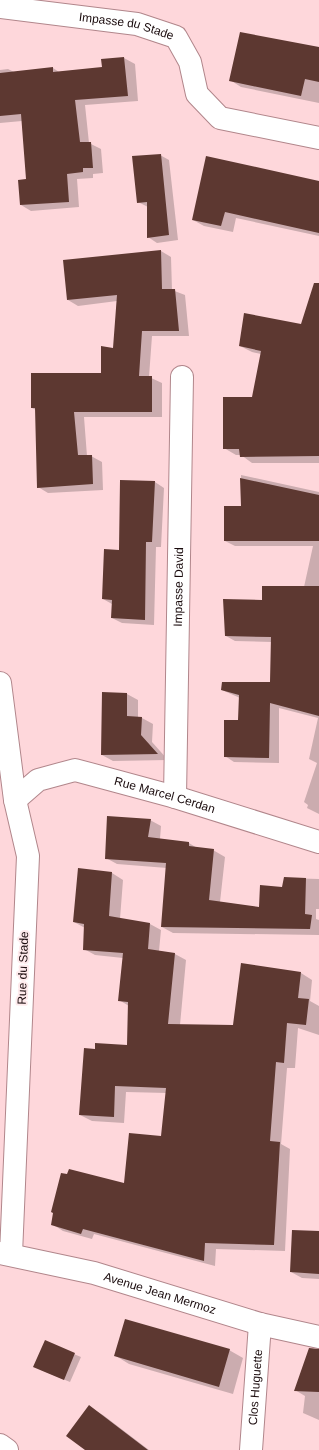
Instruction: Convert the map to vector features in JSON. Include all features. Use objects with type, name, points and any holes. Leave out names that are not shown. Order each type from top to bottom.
[{"type":"street","name":"Impasse du Stade","points":[[0,7],[137,24],[176,37],[190,62],[197,94],[220,118],[319,138]]},
{"type":"street","name":"Impasse David","points":[[175,797],[182,377]]},
{"type":"street","name":"Rue du Stade","points":[[0,683],[15,800],[28,856],[6,1254]]},
{"type":"street","name":"Rue Marcel Cerdan","points":[[15,800],[38,780],[74,770],[175,797],[319,842]]},
{"type":"street","name":"Avenue Jean Mermoz","points":[[6,1254],[94,1273],[260,1324],[319,1337]]},
{"type":"street","name":"Clos Huguette","points":[[251,1450],[260,1324]]},
{"type":"street","points":[[0,1444],[7,1450]]},
{"type":"building","points":[[240,32],[319,47],[319,82],[305,79],[301,96],[229,81]]},
{"type":"building","points":[[124,57],[128,96],[75,100],[80,142],[91,142],[93,168],[83,168],[83,172],[67,174],[69,202],[20,205],[18,180],[26,179],[21,114],[0,116],[0,73],[53,67],[53,72],[102,67],[101,59]]},
{"type":"building","points":[[161,154],[169,235],[147,238],[147,202],[137,203],[132,156]]},
{"type":"building","points":[[206,156],[319,181],[319,233],[225,212],[221,226],[192,220]]},
{"type":"building","points":[[161,250],[162,289],[175,289],[179,331],[142,331],[139,376],[152,376],[152,412],[74,412],[78,455],[92,455],[93,484],[37,488],[35,408],[31,408],[31,373],[101,373],[101,346],[113,348],[117,295],[67,300],[63,260]]},
{"type":"building","points":[[314,283],[319,283],[319,456],[240,457],[239,449],[223,449],[223,397],[252,397],[261,351],[239,346],[244,313],[301,324]]},
{"type":"building","points":[[240,478],[319,495],[319,541],[224,541],[224,506],[241,506]]},
{"type":"building","points":[[120,480],[155,481],[152,542],[146,542],[145,620],[111,618],[112,600],[102,599],[104,549],[119,550]]},
{"type":"building","points":[[262,586],[319,586],[319,716],[270,703],[269,758],[224,757],[224,720],[238,720],[239,695],[221,690],[222,682],[270,682],[271,637],[225,636],[223,599],[262,600]]},
{"type":"building","points":[[102,692],[127,693],[127,716],[142,717],[141,735],[158,754],[101,755]]},
{"type":"building","points":[[107,816],[151,819],[148,837],[189,842],[189,846],[214,849],[209,900],[259,907],[260,885],[282,887],[284,877],[306,878],[305,914],[312,915],[310,929],[161,927],[166,863],[105,859]]},
{"type":"building","points":[[78,868],[112,872],[109,916],[150,923],[148,949],[175,953],[168,1024],[233,1025],[241,963],[301,972],[298,998],[309,999],[306,1025],[287,1023],[284,1063],[276,1062],[270,1141],[280,1142],[274,1245],[205,1243],[204,1261],[83,1229],[81,1234],[51,1225],[53,1213],[51,1212],[61,1173],[67,1174],[69,1169],[124,1183],[129,1133],[161,1136],[166,1088],[115,1086],[114,1117],[79,1115],[84,1048],[95,1049],[95,1043],[127,1045],[128,1002],[118,1001],[123,953],[83,950],[84,924],[73,922]]},
{"type":"building","points":[[292,1230],[319,1231],[319,1274],[290,1272]]},
{"type":"building","points":[[125,1319],[230,1349],[219,1387],[114,1356]]},
{"type":"building","points":[[45,1340],[75,1353],[64,1380],[33,1367]]},
{"type":"building","points":[[309,1348],[319,1349],[319,1392],[294,1391]]},
{"type":"building","points":[[89,1405],[148,1450],[85,1450],[66,1436]]}]
